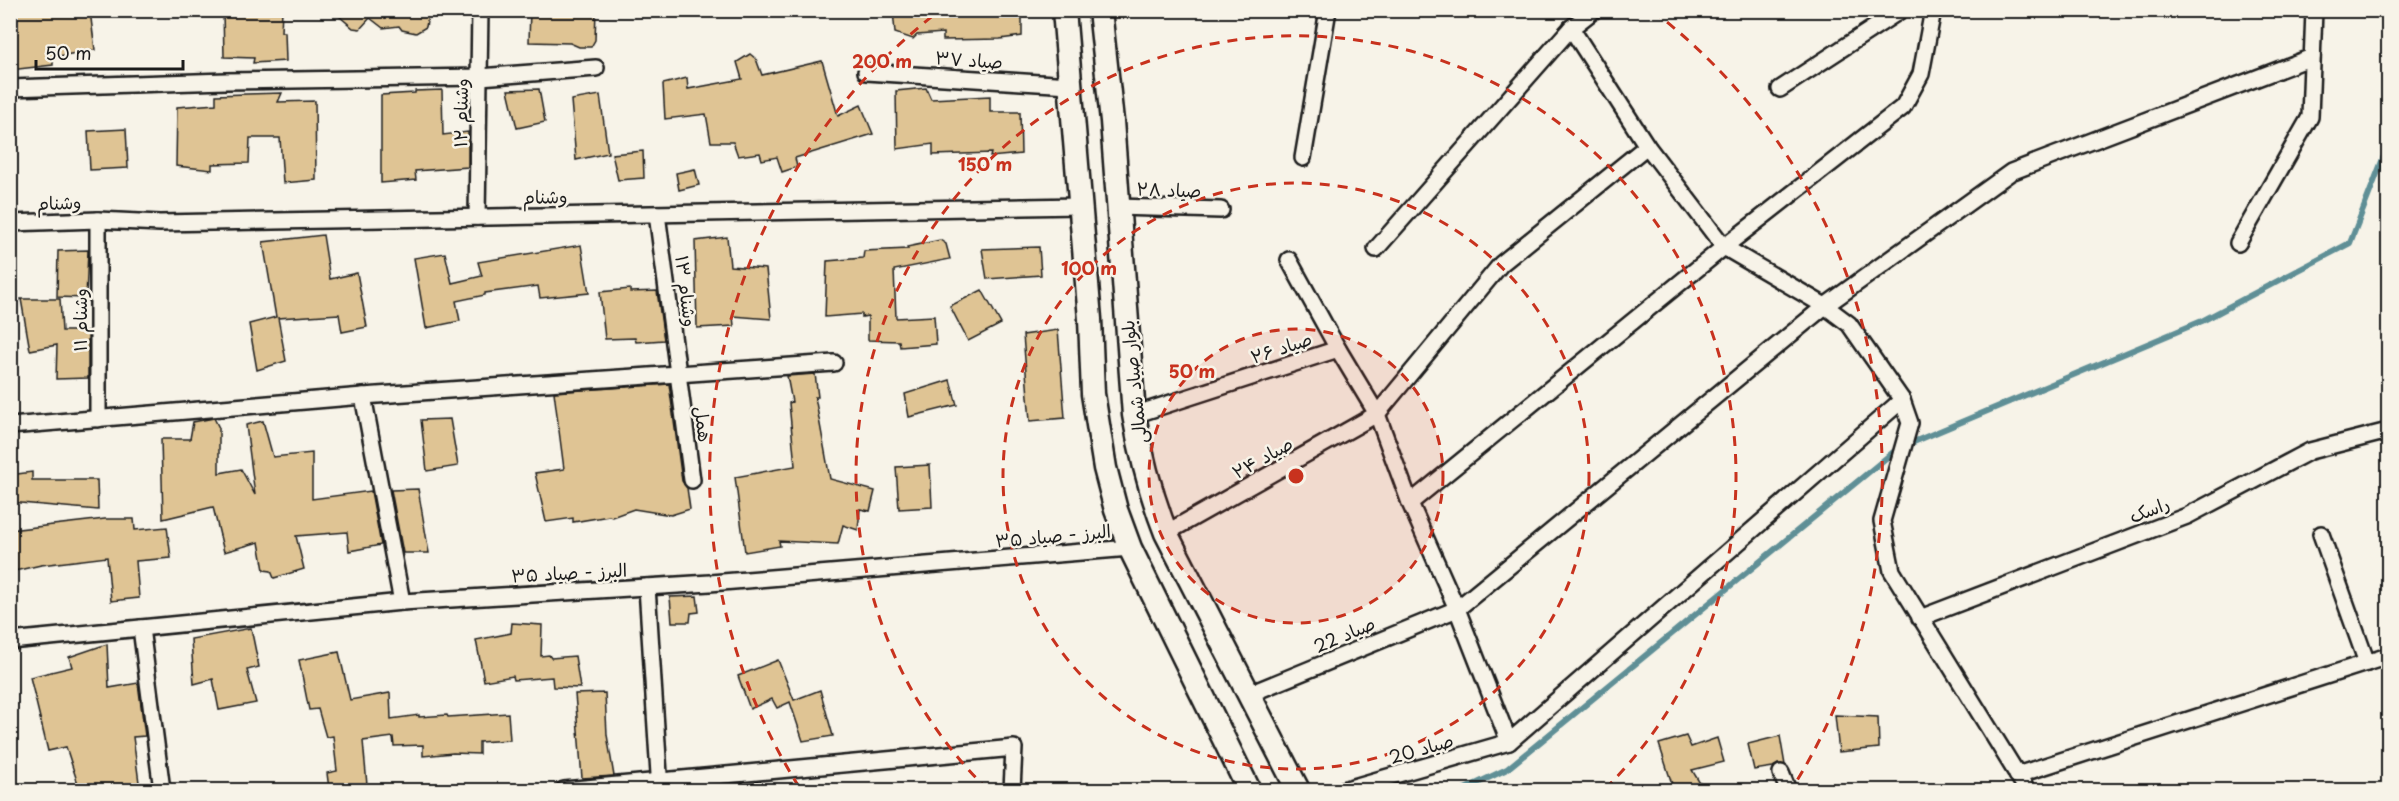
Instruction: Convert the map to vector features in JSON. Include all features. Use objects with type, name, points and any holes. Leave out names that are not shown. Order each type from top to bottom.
[{"type":"main road","name":"بلوار صیاد شمالی","points":[[1064,10],[1090,319],[1093,394],[1105,468],[1116,510],[1130,548],[1249,790]]},
{"type":"main road","name":"بلوار صیاد شمالی","points":[[1100,10],[1112,121],[1134,415],[1140,452],[1166,533],[1247,695],[1298,790]]},
{"type":"street","name":"وشنام ۱۲","points":[[477,217],[480,10]]},
{"type":"street","points":[[1303,158],[1328,10]]},
{"type":"street","points":[[1376,249],[1571,28],[1594,10]]},
{"type":"street","points":[[1780,89],[1901,10]]},
{"type":"street","points":[[1410,503],[1724,247],[1903,107],[1921,74],[1933,10]]},
{"type":"street","points":[[2238,243],[2310,117],[2314,10]]},
{"type":"street","points":[[1571,28],[1647,146],[1724,247],[1825,306],[1849,324],[1902,400],[1910,423],[1882,521],[1892,571],[2027,790]]},
{"type":"street","name":"صیاد 22","points":[[1247,695],[1456,609],[1825,306],[2011,172],[2312,57]]},
{"type":"street","points":[[10,88],[480,77],[596,68]]},
{"type":"street","name":"صیاد ۳۷","points":[[866,72],[1070,85]]},
{"type":"street","points":[[1377,414],[1500,264],[1647,146]]},
{"type":"street","name":"وشنام","points":[[10,223],[98,220],[160,223],[1080,206]]},
{"type":"street","name":"صیاد ۲۸","points":[[1117,207],[1221,210]]},
{"type":"street","name":"وشنام ۱۳","points":[[657,214],[678,374]]},
{"type":"street","name":"وشنام ۱۱","points":[[98,220],[98,419]]},
{"type":"street","points":[[1289,260],[1377,414],[1410,503],[1456,609],[1509,742],[1902,400]]},
{"type":"street","name":"صیاد ۲۶","points":[[1134,415],[1338,349]]},
{"type":"street","points":[[10,426],[363,396],[834,363]]},
{"type":"street","name":"همل","points":[[678,374],[692,480]]},
{"type":"street","points":[[363,396],[402,602]]},
{"type":"street","name":"صیاد ۲۴","points":[[1166,533],[1377,414]]},
{"type":"street","name":"راسک","points":[[1920,618],[2187,516],[2310,451],[2388,431]]},
{"type":"street","points":[[2321,534],[2367,663]]},
{"type":"street","name":"البرز - صیاد ۳۵","points":[[10,641],[402,602],[647,587],[1130,548]]},
{"type":"street","points":[[647,587],[660,786]]},
{"type":"street","points":[[141,628],[162,790]]},
{"type":"street","points":[[2017,775],[2388,656]]},
{"type":"street","name":"صیاد 20","points":[[1343,790],[1509,742]]},
{"type":"street","points":[[564,790],[660,786],[1014,748],[1012,790]]},
{"type":"street","points":[[1781,772],[1788,790]]},
{"type":"building","points":[[10,10],[90,11],[95,50],[53,57],[53,65],[10,70]]},
{"type":"building","points":[[223,10],[282,10],[281,32],[285,32],[286,61],[253,63],[254,58],[224,57]]},
{"type":"building","points":[[332,10],[429,10],[426,27],[416,33],[402,30],[399,26],[383,28],[370,18],[360,29],[353,28]]},
{"type":"building","points":[[530,10],[596,10],[595,40],[591,47],[579,47],[570,43],[529,42]]},
{"type":"building","points":[[893,10],[1022,10],[1022,36],[1000,39],[943,40],[943,33],[917,35],[913,39],[895,33]]},
{"type":"building","points":[[750,54],[756,59],[762,75],[822,61],[838,116],[861,105],[873,134],[795,158],[797,167],[782,172],[777,157],[762,160],[760,153],[738,156],[733,142],[711,142],[706,114],[665,119],[663,84],[687,78],[688,89],[742,79],[737,62]]},
{"type":"building","points":[[926,88],[931,99],[990,96],[990,112],[1020,112],[1021,154],[990,157],[991,153],[933,155],[933,144],[897,149],[896,91]]},
{"type":"building","points":[[539,89],[545,122],[517,128],[508,90]]},
{"type":"building","points":[[442,90],[443,135],[468,132],[468,167],[415,171],[416,180],[381,183],[381,95]]},
{"type":"building","points":[[282,93],[278,102],[315,101],[316,180],[283,183],[280,138],[250,138],[249,163],[212,164],[212,170],[176,166],[177,107],[216,104],[216,95]]},
{"type":"building","points":[[600,95],[608,153],[576,160],[571,100]]},
{"type":"building","points":[[126,129],[128,168],[90,170],[88,131]]},
{"type":"building","points":[[643,151],[644,178],[618,180],[612,154]]},
{"type":"building","points":[[695,169],[699,185],[679,190],[676,173]]},
{"type":"building","points":[[323,235],[330,279],[357,273],[367,327],[342,332],[339,314],[278,318],[286,361],[257,370],[249,324],[276,317],[263,242]]},
{"type":"building","points":[[727,237],[730,266],[766,269],[771,319],[733,316],[734,326],[697,328],[695,241]]},
{"type":"building","points":[[940,240],[946,244],[950,259],[894,270],[896,318],[934,316],[936,344],[900,347],[899,341],[868,340],[868,316],[862,317],[862,314],[825,317],[827,261],[863,258],[864,251],[908,249],[907,247]]},
{"type":"building","points":[[581,245],[589,293],[540,298],[538,286],[485,293],[485,295],[456,301],[460,321],[426,328],[414,258],[445,253],[452,283],[482,276],[478,262]]},
{"type":"building","points":[[1039,247],[1041,275],[987,279],[982,249]]},
{"type":"building","points":[[88,250],[86,298],[57,297],[58,251]]},
{"type":"building","points":[[630,289],[630,292],[657,291],[664,340],[636,342],[635,338],[605,339],[600,292]]},
{"type":"building","points":[[982,290],[1001,324],[968,341],[950,306]]},
{"type":"building","points":[[21,299],[60,299],[62,331],[88,331],[88,378],[56,379],[57,345],[30,350]]},
{"type":"building","points":[[1058,330],[1065,418],[1030,421],[1023,335]]},
{"type":"building","points":[[815,374],[818,397],[815,397],[830,479],[875,491],[870,511],[860,509],[858,530],[843,525],[838,544],[779,541],[780,546],[745,552],[735,477],[795,466],[789,403],[792,402],[787,376]]},
{"type":"building","points":[[950,380],[957,405],[909,417],[905,394]]},
{"type":"building","points":[[669,384],[682,481],[687,488],[690,509],[671,515],[634,509],[612,517],[573,522],[573,518],[546,522],[535,473],[564,469],[554,392]]},
{"type":"building","points":[[214,418],[219,428],[219,473],[241,469],[255,495],[246,425],[263,421],[273,457],[312,453],[312,499],[371,491],[381,545],[349,551],[347,532],[296,536],[304,569],[274,578],[271,571],[264,570],[259,542],[224,552],[213,507],[163,519],[161,439],[190,439],[193,422]]},
{"type":"building","points":[[450,419],[458,466],[427,471],[421,420]]},
{"type":"building","points":[[930,465],[932,507],[899,509],[896,467]]},
{"type":"building","points":[[32,472],[32,480],[97,480],[98,510],[10,502],[10,475]]},
{"type":"building","points":[[418,489],[429,553],[403,553],[391,490]]},
{"type":"building","points":[[105,519],[134,519],[135,530],[167,527],[171,558],[136,561],[139,598],[111,601],[107,557],[41,565],[10,572],[10,530]]},
{"type":"building","points":[[697,596],[699,612],[691,613],[690,622],[672,622],[670,597]]},
{"type":"building","points":[[512,623],[542,625],[541,656],[549,655],[551,658],[575,656],[580,688],[553,687],[552,677],[514,680],[513,676],[484,681],[476,640],[511,633]]},
{"type":"building","points":[[251,628],[259,667],[247,670],[256,703],[219,710],[213,679],[194,684],[191,639]]},
{"type":"building","points":[[107,644],[109,688],[138,683],[145,736],[133,737],[140,790],[80,790],[66,747],[48,751],[30,677],[72,667],[69,657]]},
{"type":"building","points":[[339,652],[350,700],[390,693],[391,719],[419,715],[419,717],[447,715],[448,717],[508,713],[510,740],[479,742],[479,754],[453,753],[423,756],[423,745],[394,746],[393,737],[363,741],[367,785],[329,789],[327,773],[337,771],[333,736],[326,737],[318,709],[309,710],[299,660]]},
{"type":"building","points":[[778,660],[794,700],[820,690],[833,736],[803,741],[790,702],[777,708],[772,699],[750,709],[738,676]]},
{"type":"building","points":[[605,693],[607,735],[614,776],[582,778],[575,694]]},
{"type":"building","points":[[1835,715],[1878,717],[1879,748],[1839,752]]},
{"type":"building","points":[[1686,736],[1691,747],[1717,738],[1724,762],[1692,770],[1704,790],[1674,790],[1659,744]]},
{"type":"building","points":[[1780,736],[1785,765],[1778,764],[1754,770],[1748,744]]},
{"type":"waterway","points":[[1463,790],[1507,769],[1897,449],[2202,321],[2350,243],[2384,156],[2388,139]]}]
